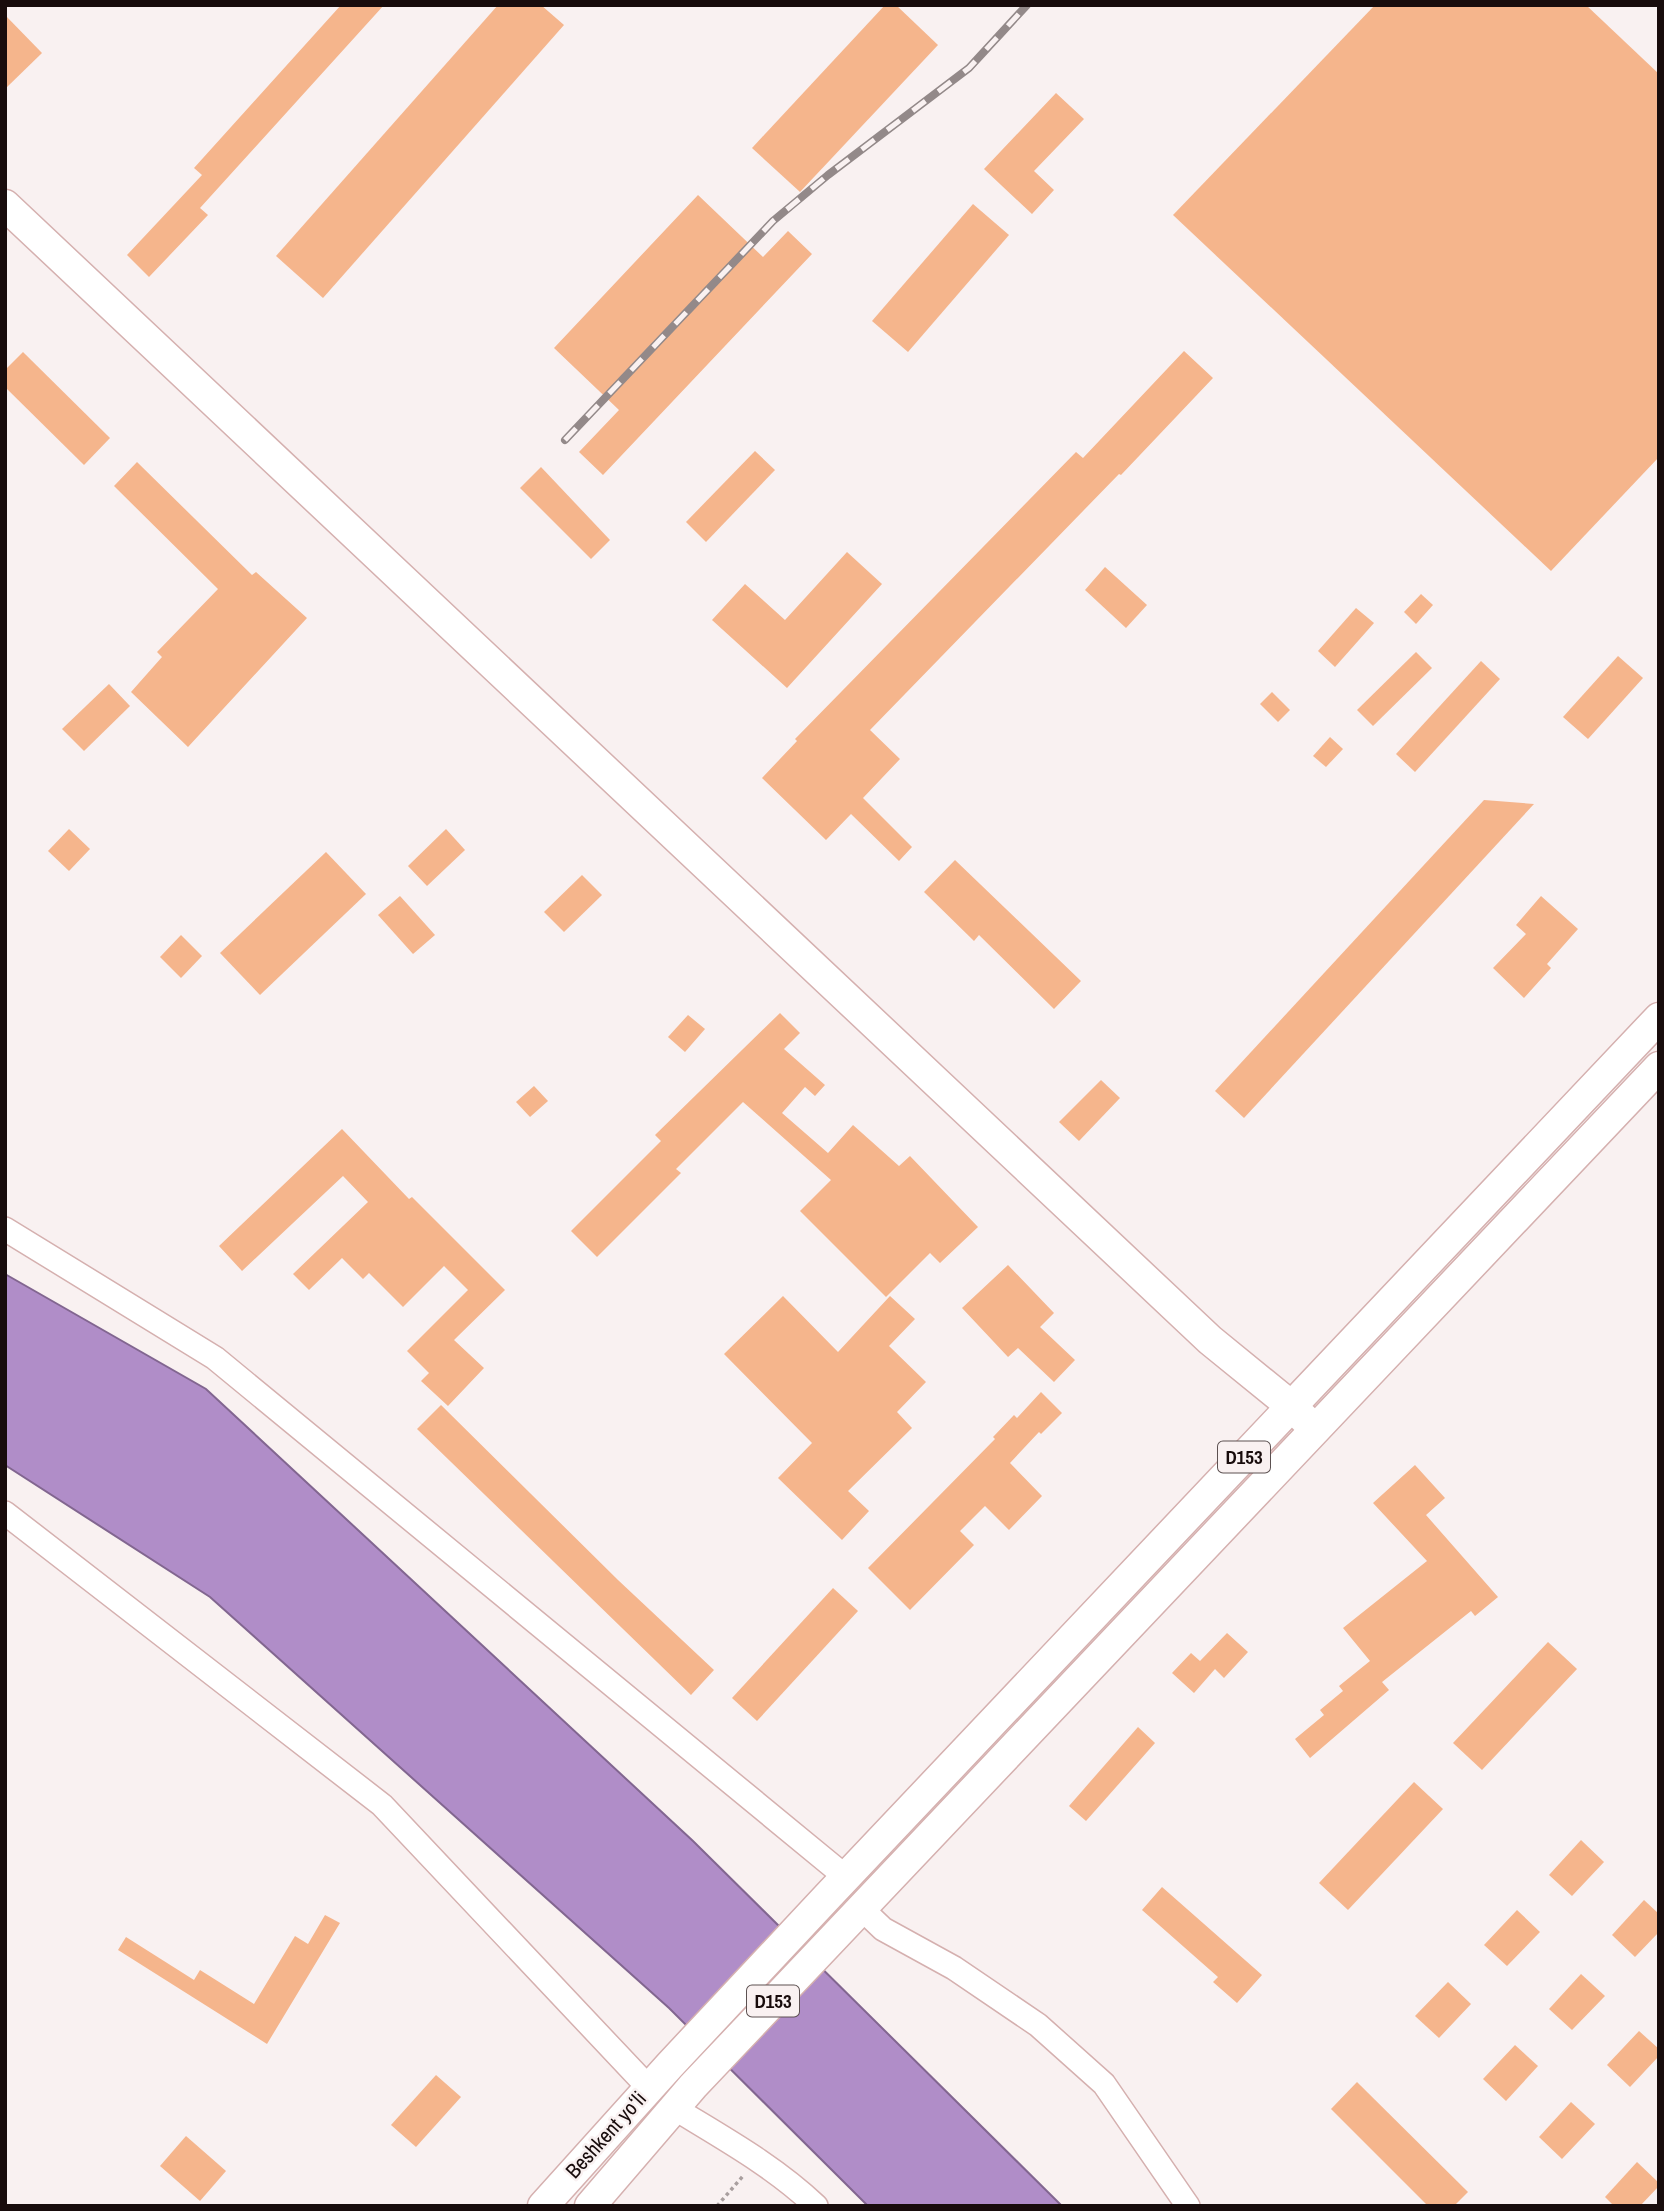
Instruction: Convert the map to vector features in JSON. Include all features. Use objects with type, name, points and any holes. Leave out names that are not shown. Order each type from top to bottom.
[{"type":"main road","points":[[5,205],[1180,1311],[1292,1406],[1315,1429]]},
{"type":"main road","name":"D153","points":[[838,1887],[1659,1018]]},
{"type":"main road","name":"D153","points":[[684,2097],[1659,1067]]},
{"type":"main road","name":"Beshkent yoʻli","points":[[542,2206],[838,1887]]},
{"type":"main road","name":"Beshkent yoʻli","points":[[590,2206],[684,2097]]},
{"type":"street","points":[[5,1229],[215,1358],[838,1887]]},
{"type":"street","points":[[5,1513],[382,1805],[649,2088]]},
{"type":"street","points":[[857,1912],[954,1968],[1038,2025],[1104,2084],[1188,2206]]},
{"type":"street","points":[[684,2097],[816,2206]]},
{"type":"path","points":[[717,2206],[757,2159]]},
{"type":"shaded area","points":[[5,1274],[206,1389],[693,1841],[1062,2206],[868,2206],[669,2008],[210,1597],[5,1465]]},
{"type":"building","points":[[341,5],[384,5],[200,208],[208,215],[149,277],[127,255],[202,175],[194,168]]},
{"type":"building","points":[[498,5],[541,5],[564,25],[323,298],[276,256]]},
{"type":"building","points":[[885,5],[896,5],[938,45],[800,192],[752,148]]},
{"type":"building","points":[[1375,5],[1586,5],[1659,74],[1659,457],[1551,571],[1173,215]]},
{"type":"building","points":[[5,15],[42,53],[5,89]]},
{"type":"building","points":[[1056,93],[1084,119],[1034,171],[1054,190],[1032,214],[984,169]]},
{"type":"building","points":[[698,195],[763,257],[788,231],[812,254],[603,475],[579,452],[619,410],[554,348]]},
{"type":"building","points":[[973,204],[1009,235],[908,352],[872,321]]},
{"type":"building","points":[[1184,351],[1213,378],[870,730],[900,759],[863,798],[912,847],[899,861],[851,814],[826,840],[762,778],[797,741],[795,739],[1076,452],[1083,458]]},
{"type":"building","points":[[23,352],[110,438],[84,465],[5,387],[5,370]]},
{"type":"building","points":[[755,451],[775,470],[706,542],[686,522]]},
{"type":"building","points":[[137,462],[252,575],[256,572],[307,618],[188,747],[131,692],[162,657],[157,652],[218,589],[114,486]]},
{"type":"building","points":[[541,467],[610,540],[591,559],[520,488]]},
{"type":"building","points":[[847,552],[882,584],[787,688],[712,620],[745,584],[785,620]]},
{"type":"building","points":[[1105,567],[1147,605],[1126,628],[1085,590]]},
{"type":"building","points":[[1421,594],[1433,605],[1416,624],[1404,612]]},
{"type":"building","points":[[1356,608],[1374,623],[1335,667],[1318,651]]},
{"type":"building","points":[[1416,652],[1432,668],[1373,726],[1357,710]]},
{"type":"building","points":[[1618,656],[1643,678],[1588,739],[1563,717]]},
{"type":"building","points":[[1481,661],[1500,679],[1415,772],[1396,754]]},
{"type":"building","points":[[109,684],[130,706],[84,751],[62,729]]},
{"type":"building","points":[[1272,692],[1290,710],[1278,722],[1260,704]]},
{"type":"building","points":[[1330,737],[1343,749],[1326,767],[1313,756]]},
{"type":"building","points":[[1484,800],[1534,804],[1244,1118],[1215,1091]]},
{"type":"building","points":[[69,829],[90,849],[69,871],[48,851]]},
{"type":"building","points":[[446,829],[465,850],[427,886],[408,866]]},
{"type":"building","points":[[326,852],[366,894],[260,995],[220,953]]},
{"type":"building","points":[[955,860],[1081,981],[1054,1009],[979,935],[974,941],[924,892]]},
{"type":"building","points":[[582,875],[602,895],[564,932],[544,912]]},
{"type":"building","points":[[400,896],[435,935],[413,954],[378,915]]},
{"type":"building","points":[[1541,896],[1578,929],[1547,964],[1551,968],[1524,998],[1493,968],[1526,934],[1516,925]]},
{"type":"building","points":[[181,935],[202,956],[181,978],[160,957]]},
{"type":"building","points":[[780,1013],[800,1033],[784,1049],[825,1085],[815,1096],[805,1087],[782,1113],[828,1153],[853,1125],[899,1166],[910,1156],[978,1227],[940,1263],[930,1253],[886,1297],[800,1211],[831,1180],[743,1102],[676,1169],[681,1173],[597,1257],[571,1231],[661,1141],[655,1135]]},
{"type":"building","points":[[688,1015],[705,1029],[685,1052],[668,1037]]},
{"type":"building","points":[[1101,1080],[1120,1098],[1079,1141],[1059,1122]]},
{"type":"building","points":[[534,1086],[548,1101],[530,1117],[516,1102]]},
{"type":"building","points":[[342,1129],[409,1199],[412,1197],[505,1290],[454,1340],[484,1368],[448,1406],[421,1381],[429,1373],[407,1351],[468,1290],[444,1266],[403,1307],[369,1273],[363,1279],[342,1258],[309,1290],[293,1274],[368,1202],[343,1176],[242,1271],[219,1246]]},
{"type":"building","points":[[1008,1265],[1054,1313],[1040,1327],[1075,1360],[1054,1382],[1018,1348],[1008,1357],[962,1308]]},
{"type":"building","points":[[783,1296],[838,1352],[890,1296],[915,1319],[889,1346],[926,1382],[897,1412],[912,1428],[848,1491],[869,1511],[842,1540],[778,1478],[812,1443],[724,1354]]},
{"type":"building","points":[[1041,1392],[1062,1413],[1041,1434],[1039,1432],[1010,1463],[1042,1496],[1009,1530],[985,1506],[960,1531],[974,1545],[910,1610],[868,1568],[995,1439],[993,1437],[1014,1415],[1017,1418]]},
{"type":"building","points":[[441,1405],[618,1580],[714,1670],[691,1695],[417,1429]]},
{"type":"building","points":[[1415,1465],[1445,1498],[1426,1515],[1498,1597],[1475,1616],[1471,1611],[1382,1682],[1389,1690],[1310,1758],[1295,1739],[1324,1715],[1320,1710],[1343,1691],[1339,1686],[1370,1661],[1343,1628],[1427,1561],[1373,1503]]},
{"type":"building","points":[[833,1588],[858,1611],[757,1721],[732,1698]]},
{"type":"building","points":[[1227,1633],[1248,1652],[1224,1678],[1215,1669],[1194,1693],[1172,1673],[1191,1653],[1200,1661]]},
{"type":"building","points":[[1548,1642],[1577,1669],[1482,1770],[1453,1743]]},
{"type":"building","points":[[1138,1727],[1155,1743],[1086,1821],[1069,1806]]},
{"type":"building","points":[[1414,1782],[1443,1809],[1348,1910],[1319,1883]]},
{"type":"building","points":[[1581,1840],[1604,1862],[1572,1896],[1549,1875]]},
{"type":"building","points":[[1162,1887],[1262,1975],[1237,2003],[1213,1982],[1218,1977],[1142,1910]]},
{"type":"building","points":[[1644,1900],[1659,1914],[1659,1932],[1635,1957],[1612,1935]]},
{"type":"building","points":[[1517,1910],[1540,1932],[1507,1966],[1484,1945]]},
{"type":"building","points":[[325,1915],[340,1923],[267,2044],[118,1950],[126,1937],[194,1980],[200,1970],[254,2004],[295,1936],[308,1944]]},
{"type":"building","points":[[1581,1974],[1605,1996],[1572,2030],[1549,2009]]},
{"type":"building","points":[[1448,1982],[1471,2004],[1439,2038],[1415,2016]]},
{"type":"building","points":[[1639,2031],[1659,2049],[1659,2056],[1630,2087],[1607,2065]]},
{"type":"building","points":[[1515,2045],[1538,2066],[1506,2101],[1483,2079]]},
{"type":"building","points":[[436,2075],[461,2097],[416,2147],[391,2125]]},
{"type":"building","points":[[1357,2082],[1468,2192],[1454,2206],[1428,2206],[1331,2109]]},
{"type":"building","points":[[1571,2102],[1595,2124],[1562,2159],[1539,2137]]},
{"type":"building","points":[[186,2136],[226,2171],[200,2201],[160,2166]]},
{"type":"building","points":[[1637,2162],[1659,2186],[1640,2206],[1614,2206],[1605,2197]]},
{"type":"railway","points":[[565,440],[773,221],[828,175],[969,68],[1027,5]]}]
